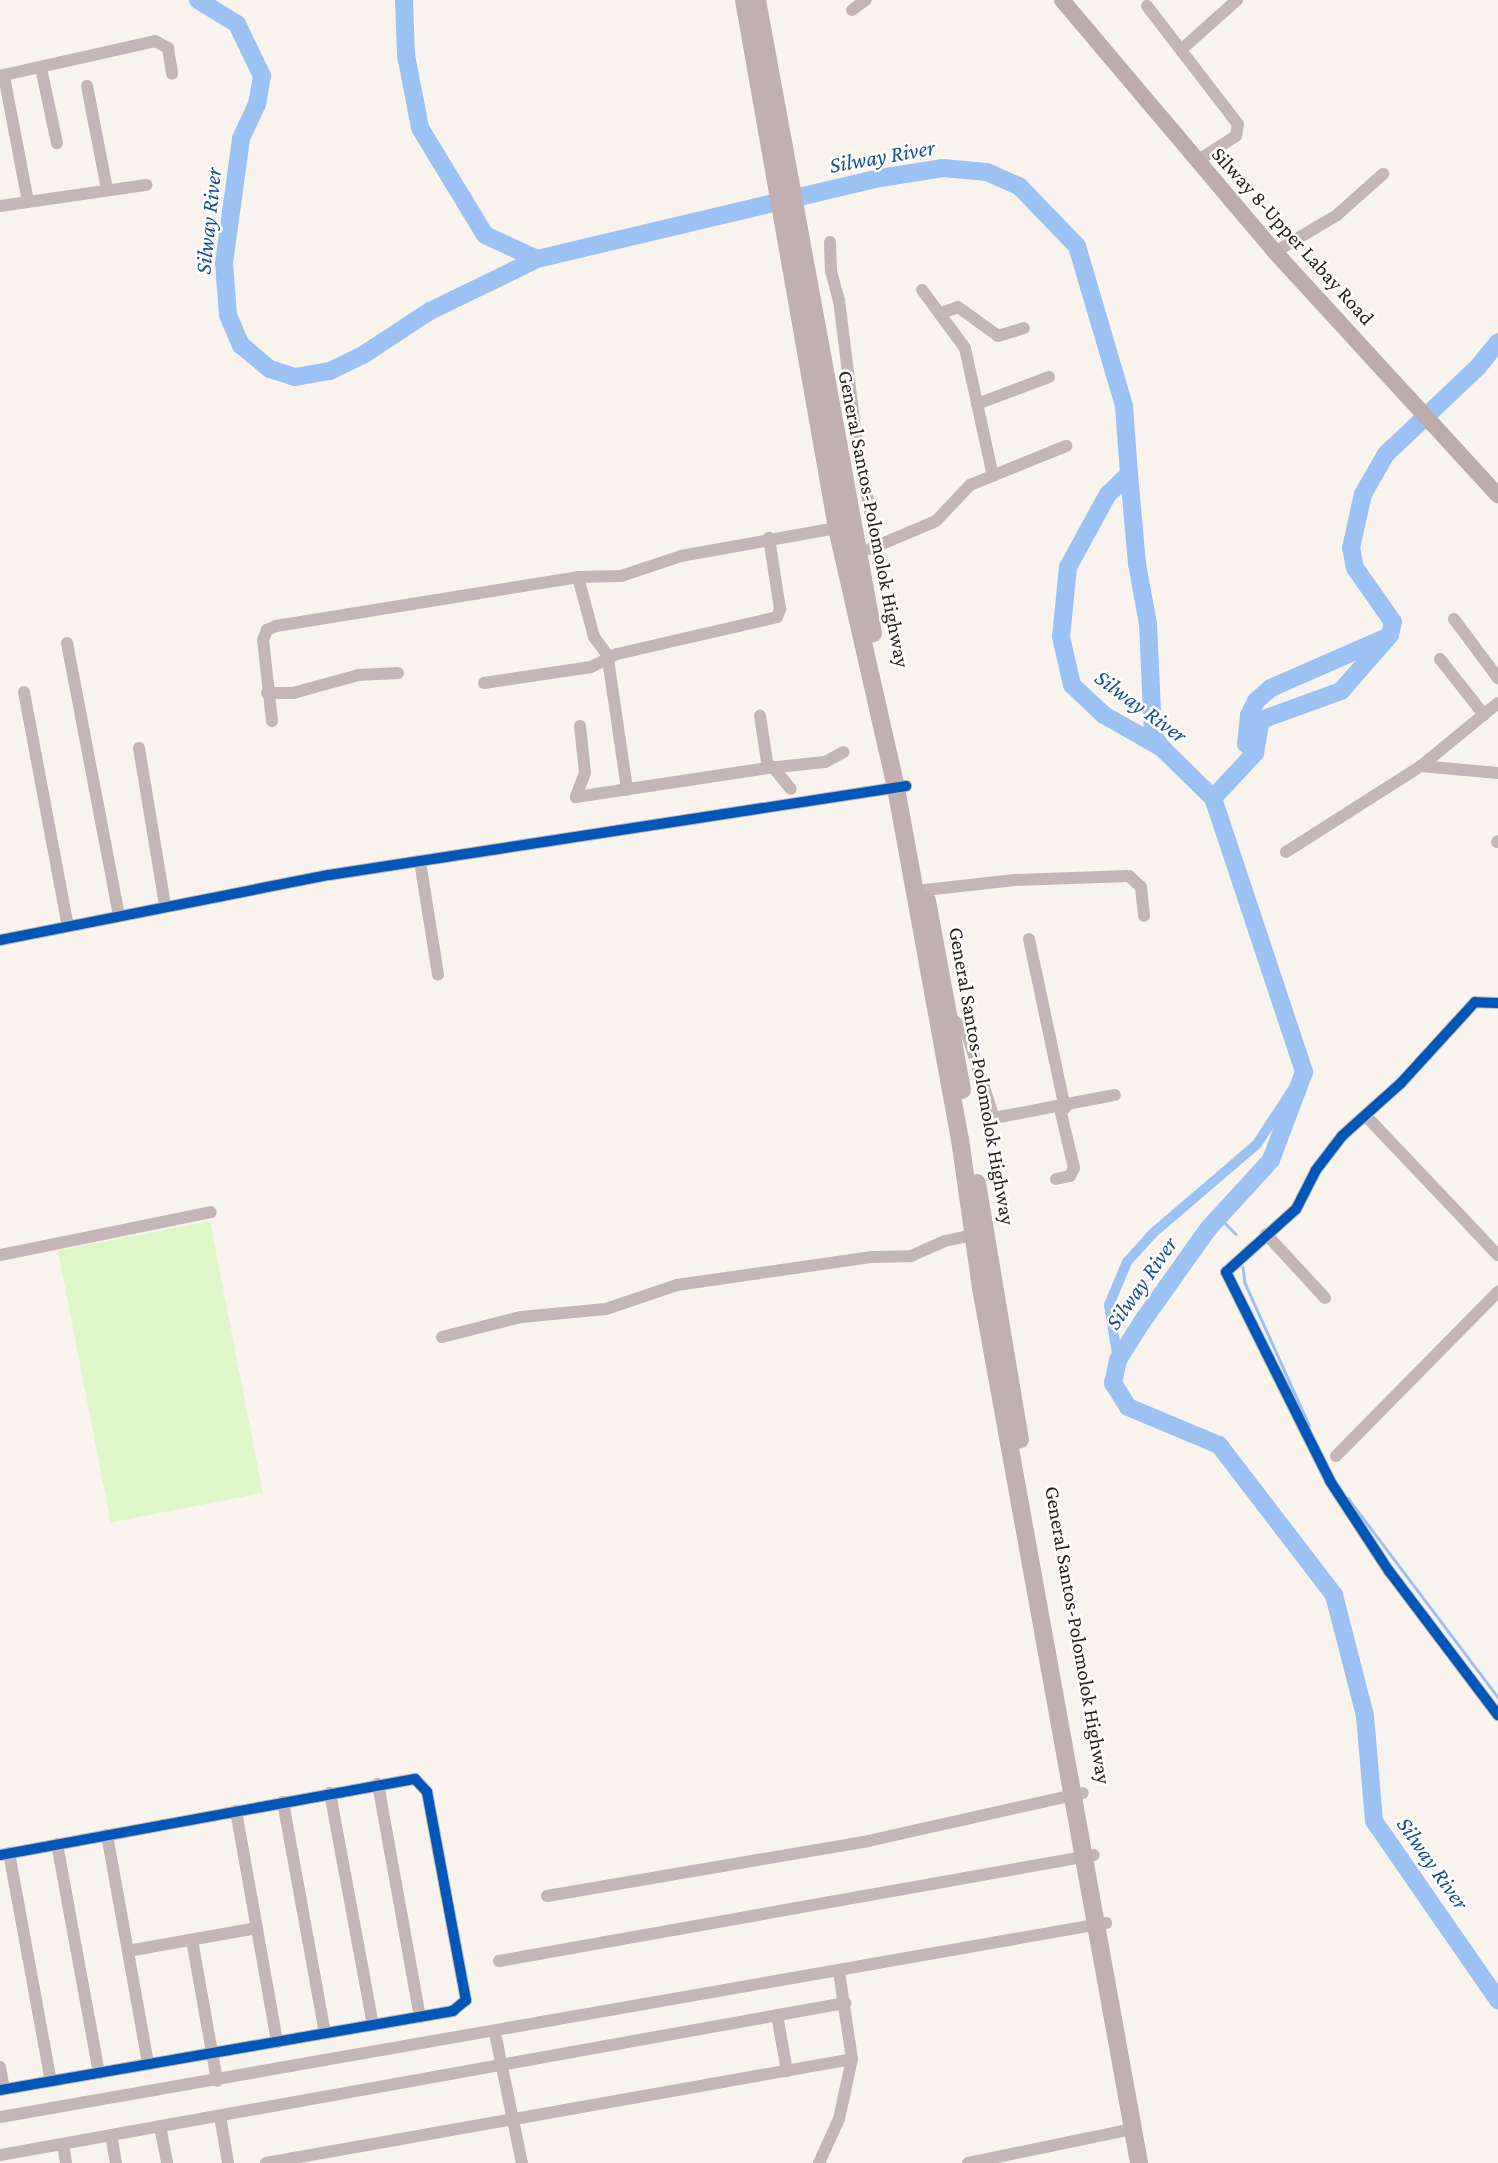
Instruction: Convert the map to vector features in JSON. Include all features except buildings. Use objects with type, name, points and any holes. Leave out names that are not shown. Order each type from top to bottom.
[{"type":"highway","points":[[744,0],[778,163]]},
{"type":"highway","points":[[757,0],[778,163],[836,528],[901,787],[974,1235],[1149,2163]]},
{"type":"highway","name":"General Santos-Polomolok Highway","points":[[788,229],[950,1017],[1078,1794]]},
{"type":"highway","points":[[1102,1923],[1139,2163]]},
{"type":"main road","name":"Silway 8-Upper Labay Road","points":[[1062,0],[1275,252],[1498,495]]},
{"type":"street","points":[[852,10],[866,0]]},
{"type":"street","points":[[1182,49],[1237,0]]},
{"type":"street","points":[[1147,6],[1238,124],[1236,136],[1197,161]]},
{"type":"street","points":[[29,202],[2,76],[155,41],[168,48],[172,74]]},
{"type":"street","points":[[41,68],[57,143]]},
{"type":"street","points":[[87,86],[107,189]]},
{"type":"street","points":[[1275,252],[1337,215],[1383,174]]},
{"type":"street","points":[[0,206],[146,184]]},
{"type":"street","points":[[830,242],[831,271],[839,300],[857,444],[877,547]]},
{"type":"street","points":[[922,290],[965,348],[993,476]]},
{"type":"street","points":[[941,313],[958,307],[998,336],[1024,328]]},
{"type":"street","points":[[977,404],[1049,377]]},
{"type":"street","points":[[856,554],[936,521],[970,485],[1066,446]]},
{"type":"street","points":[[272,721],[263,640],[267,630],[276,626],[578,577],[621,576],[681,556],[836,528]]},
{"type":"street","points":[[484,683],[562,673],[609,658],[777,617],[780,610],[769,538]]},
{"type":"street","points":[[578,577],[594,637],[609,658],[627,790]]},
{"type":"street","points":[[1454,619],[1498,678]]},
{"type":"street","points":[[67,643],[118,916]]},
{"type":"street","points":[[1440,659],[1484,715]]},
{"type":"street","points":[[267,693],[398,673]]},
{"type":"street","points":[[24,692],[68,926]]},
{"type":"street","points":[[1286,852],[1420,766],[1498,703]]},
{"type":"street","points":[[760,716],[771,768],[791,789]]},
{"type":"street","points":[[580,726],[586,773],[572,798],[825,762],[844,752]]},
{"type":"street","points":[[139,748],[165,905]]},
{"type":"street","points":[[1420,766],[1498,773]]},
{"type":"street","points":[[0,940],[165,905],[420,861],[901,787]]},
{"type":"street","points":[[420,861],[438,975]]},
{"type":"street","points":[[925,890],[1014,880],[1129,876],[1141,887],[1144,916]]},
{"type":"street","points":[[1029,939],[1074,1168],[1070,1176],[1056,1179]]},
{"type":"street","points":[[1498,1003],[1475,1002],[1320,1164],[1296,1209],[1234,1261],[1226,1277],[1330,1481],[1389,1571],[1498,1715]]},
{"type":"street","points":[[950,1017],[966,1031],[994,1118],[1063,1108],[1115,1095]]},
{"type":"street","points":[[1366,1116],[1498,1255]]},
{"type":"street","points":[[0,1255],[211,1212]]},
{"type":"street","points":[[1266,1234],[1325,1298]]},
{"type":"street","points":[[442,1337],[521,1317],[618,1306],[677,1285],[872,1257],[911,1256],[945,1241],[974,1235]]},
{"type":"street","points":[[1336,1457],[1496,1299]]},
{"type":"street","points":[[0,2067],[2,2090],[460,2009],[466,1994],[425,1786],[409,1779],[378,1784],[4,1854],[51,2081]]},
{"type":"street","points":[[378,1784],[420,2017]]},
{"type":"street","points":[[330,1793],[373,2025]]},
{"type":"street","points":[[547,1896],[868,1841],[1078,1794]]},
{"type":"street","points":[[283,1802],[325,2034]]},
{"type":"street","points":[[236,1811],[277,2042]]},
{"type":"street","points":[[107,1835],[148,2064]]},
{"type":"street","points":[[57,1844],[99,2073]]},
{"type":"street","points":[[499,1961],[1089,1856]]},
{"type":"street","points":[[0,2117],[495,2033],[1102,1923]]},
{"type":"street","points":[[128,1951],[257,1928]]},
{"type":"street","points":[[192,1940],[217,2081]]},
{"type":"street","points":[[819,2163],[839,2119],[852,2059],[839,1972]]},
{"type":"street","points":[[0,2155],[16,2158],[63,2144],[111,2135],[845,2003]]},
{"type":"street","points":[[777,2015],[787,2071]]},
{"type":"street","points":[[495,2033],[522,2163]]},
{"type":"street","points":[[266,2163],[852,2059]]},
{"type":"street","points":[[220,2116],[228,2163]]},
{"type":"street","points":[[160,2126],[167,2163]]},
{"type":"street","points":[[968,2163],[1132,2129]]},
{"type":"street","points":[[111,2135],[116,2163]]},
{"type":"street","points":[[63,2144],[66,2163]]},
{"type":"green space","points":[[210,1221],[263,1493],[111,1522],[58,1251]]},
{"type":"waterway","name":"Silway River","points":[[198,0],[237,24],[262,76],[257,104],[241,139],[224,263],[228,315],[241,345],[270,369],[295,377],[330,371],[363,355],[430,311],[537,259],[880,178],[943,168],[987,172],[1019,186],[1077,246],[1124,406],[1129,474],[1108,494],[1068,567],[1061,637],[1072,685],[1104,715],[1162,748],[1213,798],[1304,1072],[1271,1160],[1208,1229],[1142,1322],[1118,1360],[1113,1383],[1128,1407],[1219,1445],[1334,1595],[1365,1716],[1374,1821],[1498,2000]]},
{"type":"waterway","points":[[404,0],[406,55],[420,128],[485,235],[537,259]]},
{"type":"waterway","points":[[1213,798],[1255,753],[1261,720],[1341,691],[1390,635],[1393,622],[1355,568],[1351,548],[1363,494],[1386,454],[1478,367],[1498,342]]},
{"type":"waterway","points":[[1129,474],[1137,564],[1148,624],[1153,736],[1162,748]]},
{"type":"waterway","points":[[1246,744],[1249,715],[1256,701],[1271,688],[1387,637]]},
{"type":"waterway","points":[[1118,1360],[1109,1305],[1127,1262],[1152,1234],[1257,1144],[1304,1072]]},
{"type":"waterway","points":[[1219,1217],[1236,1234]]},
{"type":"waterway","points":[[1243,1267],[1245,1283],[1309,1425]]},
{"type":"waterway","points":[[1348,1498],[1498,1697]]},
{"type":"cycle path","points":[[0,940],[329,875],[906,786]]},
{"type":"cycle path","points":[[1498,1003],[1475,1002],[1401,1083],[1342,1136],[1316,1170],[1296,1209],[1226,1272],[1330,1481],[1389,1571],[1498,1715]]},
{"type":"cycle path","points":[[0,1855],[415,1779],[427,1792],[466,2000],[453,2011],[0,2090]]}]
